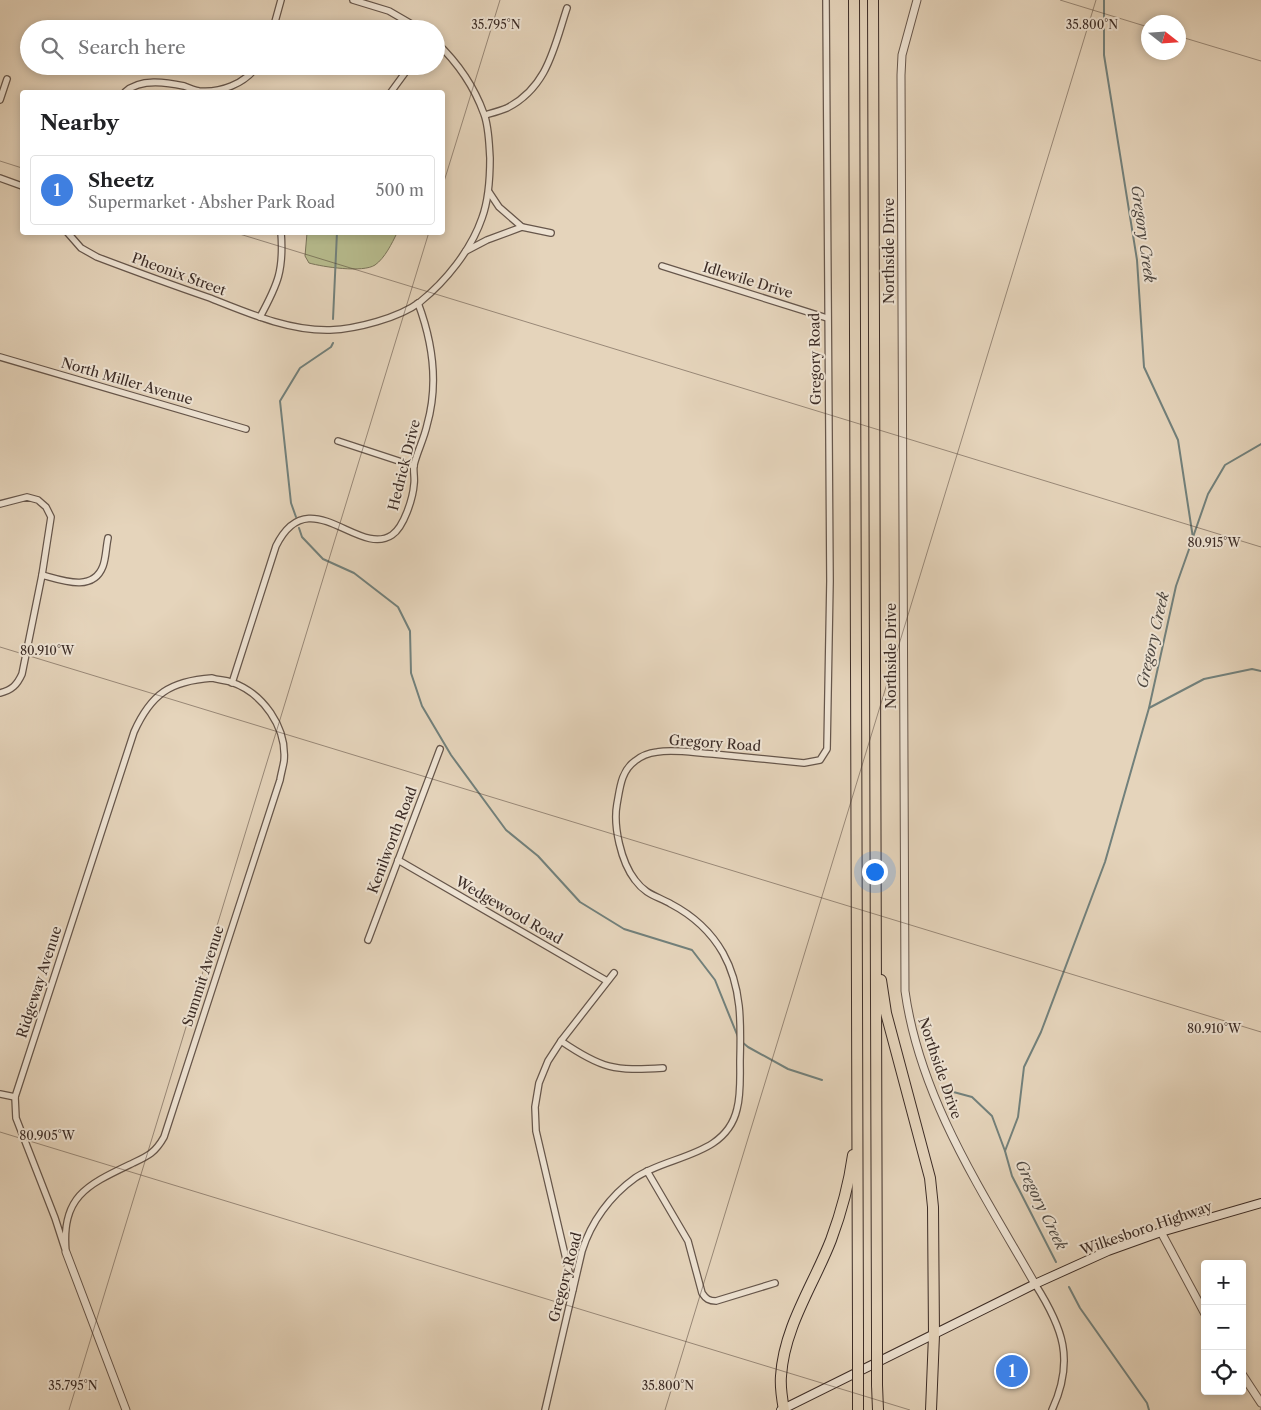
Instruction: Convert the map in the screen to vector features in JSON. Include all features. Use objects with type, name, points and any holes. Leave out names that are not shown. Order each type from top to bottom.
[{"type":"highway","points":[[854,0],[858,1410]]},
{"type":"highway","points":[[873,0],[878,1410]]},
{"type":"highway","points":[[875,899],[878,956],[886,1013],[930,1178],[933,1208],[934,1335],[931,1410]]},
{"type":"highway","points":[[783,1410],[781,1377],[784,1351],[831,1240],[844,1199],[853,1157],[858,1114]]},
{"type":"main road","name":"Wilkesboro Highway","points":[[783,1410],[1035,1284],[1107,1252],[1161,1232],[1261,1204]]},
{"type":"street","points":[[275,20],[281,0]]},
{"type":"street","points":[[354,0],[388,11],[404,20]]},
{"type":"street","name":"Gregory Road","points":[[545,1410],[582,1251],[587,1235],[596,1219],[624,1187],[647,1171],[698,1151],[715,1142],[728,1128],[736,1112],[740,1093],[741,1022],[739,998],[733,974],[723,952],[708,932],[690,916],[670,902],[656,898],[634,880],[623,857],[617,833],[616,809],[620,784],[625,772],[634,761],[645,754],[658,752],[688,752],[804,763],[820,760],[828,749],[830,581],[826,0]]},
{"type":"street","name":"Northside Drive","points":[[916,0],[902,55],[901,75],[905,991],[908,1018],[942,1117],[958,1149],[1035,1284]]},
{"type":"street","points":[[485,115],[506,109],[524,97],[539,82],[567,8]]},
{"type":"street","points":[[445,50],[468,79],[485,115],[489,145],[489,192],[482,218],[466,251]]},
{"type":"street","points":[[215,90],[226,88],[241,81],[247,75]]},
{"type":"street","points":[[392,90],[403,75]]},
{"type":"street","points":[[0,100],[7,79]]},
{"type":"street","points":[[128,90],[142,83],[163,83],[197,90]]},
{"type":"street","points":[[0,178],[20,185]]},
{"type":"street","points":[[489,192],[499,207],[522,227],[551,233]]},
{"type":"street","points":[[466,251],[486,240],[522,227]]},
{"type":"street","name":"Pheonix Street","points":[[70,235],[81,248],[97,257],[260,317],[294,326],[330,330],[361,326],[383,319],[418,303],[444,279],[466,251]]},
{"type":"street","points":[[260,317],[279,279],[283,256],[281,235]]},
{"type":"street","name":"Idlewile Drive","points":[[662,266],[827,318]]},
{"type":"street","name":"Hedrick Drive","points":[[232,682],[281,534],[302,520],[315,519],[369,538],[381,540],[393,535],[403,520],[410,503],[414,485],[414,466],[428,425],[435,379],[428,329],[418,303]]},
{"type":"street","name":"North Miller Avenue","points":[[0,357],[246,429]]},
{"type":"street","points":[[338,441],[414,466]]},
{"type":"street","points":[[0,504],[27,496],[38,500],[46,507],[51,517],[42,575],[22,674],[10,690],[0,693]]},
{"type":"street","points":[[42,575],[81,583],[96,576],[103,565],[108,538]]},
{"type":"street","name":"Ridgeway Avenue","points":[[126,1410],[16,1118],[15,1097],[134,732],[142,714],[155,698],[172,686],[192,680],[212,678],[232,682]]},
{"type":"street","name":"Summit Avenue","points":[[66,1252],[66,1221],[72,1205],[82,1192],[96,1182],[148,1157],[159,1146],[164,1137],[280,780],[284,760],[282,740],[276,721],[265,704],[250,691],[232,682]]},
{"type":"street","name":"Kenilworth Road","points":[[368,940],[440,749]]},
{"type":"street","name":"Wedgewood Road","points":[[398,860],[607,981]]},
{"type":"street","points":[[574,1291],[536,1131],[535,1107],[539,1083],[548,1061],[614,972]]},
{"type":"street","points":[[561,1041],[597,1064],[615,1069],[663,1068]]},
{"type":"street","points":[[0,1094],[15,1097]]},
{"type":"street","points":[[647,1171],[688,1240],[705,1298],[710,1301],[716,1301],[774,1283]]},
{"type":"street","points":[[1161,1232],[1201,1307]]},
{"type":"street","points":[[1035,1284],[1050,1308],[1064,1349],[1065,1364],[1062,1383],[1052,1410]]},
{"type":"street","points":[[1246,1380],[1261,1403]]},
{"type":"green space","points":[[307,235],[396,235],[379,262],[362,269],[333,268],[309,263],[305,256]]},
{"type":"waterway","name":"Gregory Creek","points":[[1056,1262],[1012,1176],[1005,1151],[1018,1117],[1024,1067],[1041,1032],[1105,862],[1149,708],[1176,586],[1193,538],[1178,440],[1144,367],[1137,260],[1104,55],[1104,0]]},
{"type":"waterway","points":[[333,319],[337,235]]},
{"type":"waterway","points":[[296,517],[291,503],[280,401],[300,368],[331,347],[333,343]]},
{"type":"waterway","points":[[1193,537],[1208,494],[1225,465],[1261,444]]},
{"type":"waterway","points":[[299,528],[302,537],[323,559],[354,573],[398,607],[410,631],[411,673],[422,706],[451,755],[506,830],[538,856],[580,902],[624,929],[692,950],[715,980],[738,1037]]},
{"type":"waterway","points":[[1149,708],[1204,679],[1252,669],[1261,671]]},
{"type":"waterway","points":[[742,1042],[788,1069],[822,1080]]},
{"type":"waterway","points":[[946,1090],[972,1097],[992,1116],[1005,1151]]},
{"type":"waterway","name":"Gregory Creek","points":[[1069,1287],[1080,1308],[1147,1403],[1149,1410]]},
{"type":"place","name":"Sheetz","points":[[1012,1371]]}]
